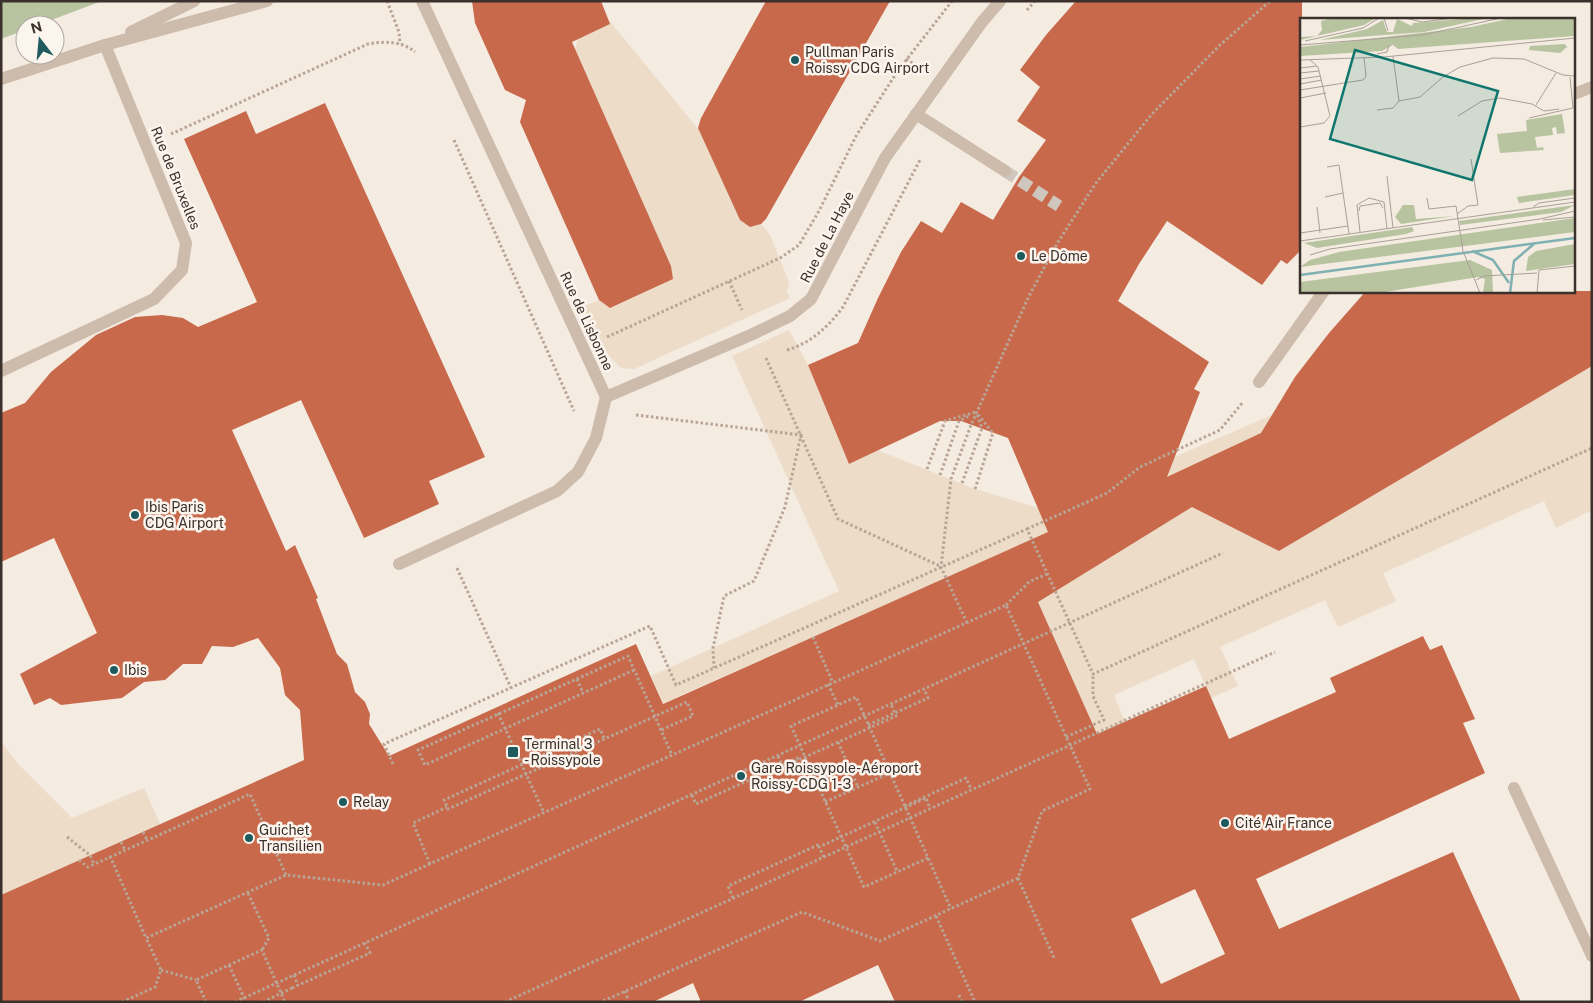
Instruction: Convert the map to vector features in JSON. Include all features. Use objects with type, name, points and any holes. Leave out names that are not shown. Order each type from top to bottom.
[{"type":"street","points":[[105,45],[194,1]]},
{"type":"street","points":[[1,79],[105,45],[267,1]]},
{"type":"street","name":"Rue de Lisbonne","points":[[422,1],[606,397]]},
{"type":"street","name":"Rue de La Haye","points":[[606,397],[753,334],[790,316],[811,299],[885,158],[982,22],[1000,1]]},
{"type":"street","name":"Rue de Bruxelles","points":[[1,371],[154,300],[182,270],[186,243],[105,45]]},
{"type":"street","points":[[1576,93],[1592,87]]},
{"type":"street","points":[[916,114],[1005,171]]},
{"type":"street","points":[[1259,382],[1323,292]]},
{"type":"street","points":[[399,564],[557,491],[578,472],[596,438],[606,397]]},
{"type":"street","points":[[1514,788],[1592,956]]},
{"type":"path","points":[[387,1],[399,32],[400,44]]},
{"type":"path","points":[[606,337],[780,258],[799,245],[819,211],[856,136],[897,72],[952,1]]},
{"type":"path","points":[[967,623],[941,567],[951,479],[976,412],[1049,258],[1096,183],[1152,114],[1219,46],[1270,1]]},
{"type":"path","points":[[146,146],[368,44],[387,41],[400,44],[414,51],[418,60]]},
{"type":"path","points":[[450,132],[574,411],[571,420]]},
{"type":"path","points":[[729,280],[838,519],[941,567]]},
{"type":"path","points":[[393,764],[384,744],[650,626],[676,685],[1107,493],[1140,467],[1220,430],[1259,382]]},
{"type":"path","points":[[574,411],[603,412],[801,435]]},
{"type":"path","points":[[926,470],[945,421],[976,412]]},
{"type":"path","points":[[940,475],[959,421],[976,412]]},
{"type":"path","points":[[962,483],[982,428],[976,412]]},
{"type":"path","points":[[975,488],[993,433],[976,412]]},
{"type":"path","points":[[714,668],[713,648],[724,596],[754,580],[785,507],[801,435]]},
{"type":"path","points":[[1093,674],[1592,448]]},
{"type":"path","points":[[1027,529],[1093,674],[1093,696],[1104,720],[1066,738]]},
{"type":"path","points":[[446,542],[511,688]]},
{"type":"path","points":[[235,1002],[1223,553]]},
{"type":"path","points":[[146,938],[286,876],[383,885],[1006,605],[1029,582],[1047,574]]},
{"type":"path","points":[[1006,605],[1090,790],[1042,811],[1018,878],[1054,960]]},
{"type":"path","points":[[812,637],[833,682]]},
{"type":"path","points":[[504,1002],[1275,652]]},
{"type":"path","points":[[634,670],[425,765],[418,750],[628,656],[672,755]]},
{"type":"path","points":[[577,679],[583,693]]},
{"type":"path","points":[[828,684],[838,705]]},
{"type":"path","points":[[868,725],[928,698],[924,689]]},
{"type":"path","points":[[928,858],[864,887],[791,726],[856,697],[951,909]]},
{"type":"path","points":[[430,864],[412,823],[447,807],[448,809],[687,702],[694,716],[661,730]]},
{"type":"path","points":[[778,756],[783,767],[896,716],[891,704]]},
{"type":"path","points":[[498,714],[544,813]]},
{"type":"path","points":[[447,807],[444,800],[600,729],[604,738]]},
{"type":"path","points":[[838,742],[858,787]]},
{"type":"path","points":[[692,795],[696,804],[804,755]]},
{"type":"path","points":[[825,802],[890,773]]},
{"type":"path","points":[[904,806],[966,778],[971,789]]},
{"type":"path","points":[[79,860],[88,866],[94,864],[250,794],[286,876]]},
{"type":"path","points":[[824,857],[819,847],[926,798],[930,808]]},
{"type":"path","points":[[875,822],[897,871]]},
{"type":"path","points":[[143,832],[146,840]]},
{"type":"path","points":[[733,898],[728,886],[841,836]]},
{"type":"path","points":[[67,837],[90,855],[94,864]]},
{"type":"path","points":[[121,842],[124,850]]},
{"type":"path","points":[[110,856],[161,970],[155,987],[122,1002]]},
{"type":"path","points":[[601,1002],[802,912],[880,941],[1018,878]]},
{"type":"path","points":[[161,970],[196,980],[262,950],[269,938],[248,893]]},
{"type":"path","points":[[936,916],[975,1002]]},
{"type":"path","points":[[292,988],[370,953],[365,943]]},
{"type":"path","points":[[262,950],[285,1002]]},
{"type":"path","points":[[229,965],[246,1002]]},
{"type":"path","points":[[263,1002],[299,986],[294,975]]},
{"type":"path","points":[[196,980],[206,1002]]},
{"type":"path","points":[[625,991],[629,1002]]},
{"type":"path","points":[[959,995],[962,1002]]},
{"type":"green space","points":[[1,1],[102,1],[65,15],[15,15],[15,34],[1,39]]},
{"type":"shaded area","points":[[607,18],[699,130],[740,220],[747,225],[761,224],[770,235],[789,282],[787,292],[790,298],[634,369],[621,368],[600,347],[582,307],[599,300],[607,306],[615,306],[665,283],[672,274],[671,265],[575,50],[578,39],[602,28]]},
{"type":"shaded area","points":[[789,330],[808,365],[849,464],[877,450],[975,489],[1038,508],[1142,471],[1272,415],[1251,454],[1224,523],[1279,551],[1592,366],[1592,510],[1556,528],[1544,501],[1383,573],[1396,601],[1338,627],[1325,600],[1220,647],[1238,686],[1211,698],[1194,659],[1114,695],[1125,722],[1097,734],[1014,548],[663,703],[651,676],[839,591],[732,356]]},
{"type":"shaded area","points":[[1,741],[19,765],[72,818],[144,788],[160,824],[1,895]]},
{"type":"building","points":[[472,1],[601,1],[610,24],[572,42],[671,266],[673,279],[610,308],[599,300],[520,122],[526,100],[505,90],[475,23]]},
{"type":"building","name":"Pullman Paris Roissy CDG Airport","points":[[766,1],[890,1],[766,219],[761,224],[750,227],[740,220],[698,128],[701,118]]},
{"type":"building","points":[[1076,1],[1302,1],[1302,18],[1300,18],[1300,251],[1287,264],[1281,260],[1262,285],[1167,221],[1118,301],[1209,362],[1194,389],[1200,392],[1167,477],[1261,433],[1295,377],[1329,333],[1365,292],[1592,291],[1592,366],[1279,551],[1192,507],[1038,602],[1097,734],[1206,686],[1229,739],[1336,692],[1330,678],[1423,636],[1430,650],[1442,645],[1475,719],[1463,723],[1485,773],[1256,879],[1279,929],[1453,852],[1521,1002],[895,1002],[878,965],[799,1002],[701,1002],[693,983],[653,1002],[1,1002],[1,895],[304,760],[300,710],[285,695],[280,668],[258,638],[233,647],[212,646],[202,664],[183,664],[165,680],[144,682],[122,698],[61,705],[50,698],[34,705],[20,674],[97,633],[54,538],[1,562],[1,413],[25,403],[51,372],[96,335],[135,317],[162,315],[183,318],[198,327],[257,302],[184,139],[246,111],[256,134],[325,103],[485,457],[429,481],[439,504],[364,538],[301,400],[232,430],[286,551],[295,545],[318,598],[316,599],[337,654],[347,664],[355,692],[365,702],[370,714],[369,724],[389,756],[636,644],[663,704],[1048,532],[1008,438],[961,421],[940,421],[849,464],[808,365],[858,343],[901,252],[921,221],[942,233],[961,202],[993,220],[1019,177],[1046,140],[1017,121],[1040,87],[1020,70],[1046,35]],"holes":[[[1195,889],[1225,954],[1161,984],[1131,919]]]},
{"type":"tunnel","points":[[1005,171],[1059,206]]},
{"type":"place","name":"Pullman Paris Roissy CDG Airport","points":[[795,60]]},
{"type":"place","name":"Le Dôme","points":[[1021,256]]},
{"type":"place","name":"Ibis Paris CDG Airport","points":[[135,515]]},
{"type":"place","name":"Ibis","points":[[114,670]]},
{"type":"place","name":"Terminal 3 - Roissypole","points":[[513,752]]},
{"type":"place","name":"Gare Roissypole-Aéroport Roissy-CDG 1-3","points":[[741,776]]},
{"type":"place","name":"Relay","points":[[343,802]]},
{"type":"place","name":"Cité Air France","points":[[1225,823]]},
{"type":"place","name":"Guichet Transilien","points":[[249,838]]}]
